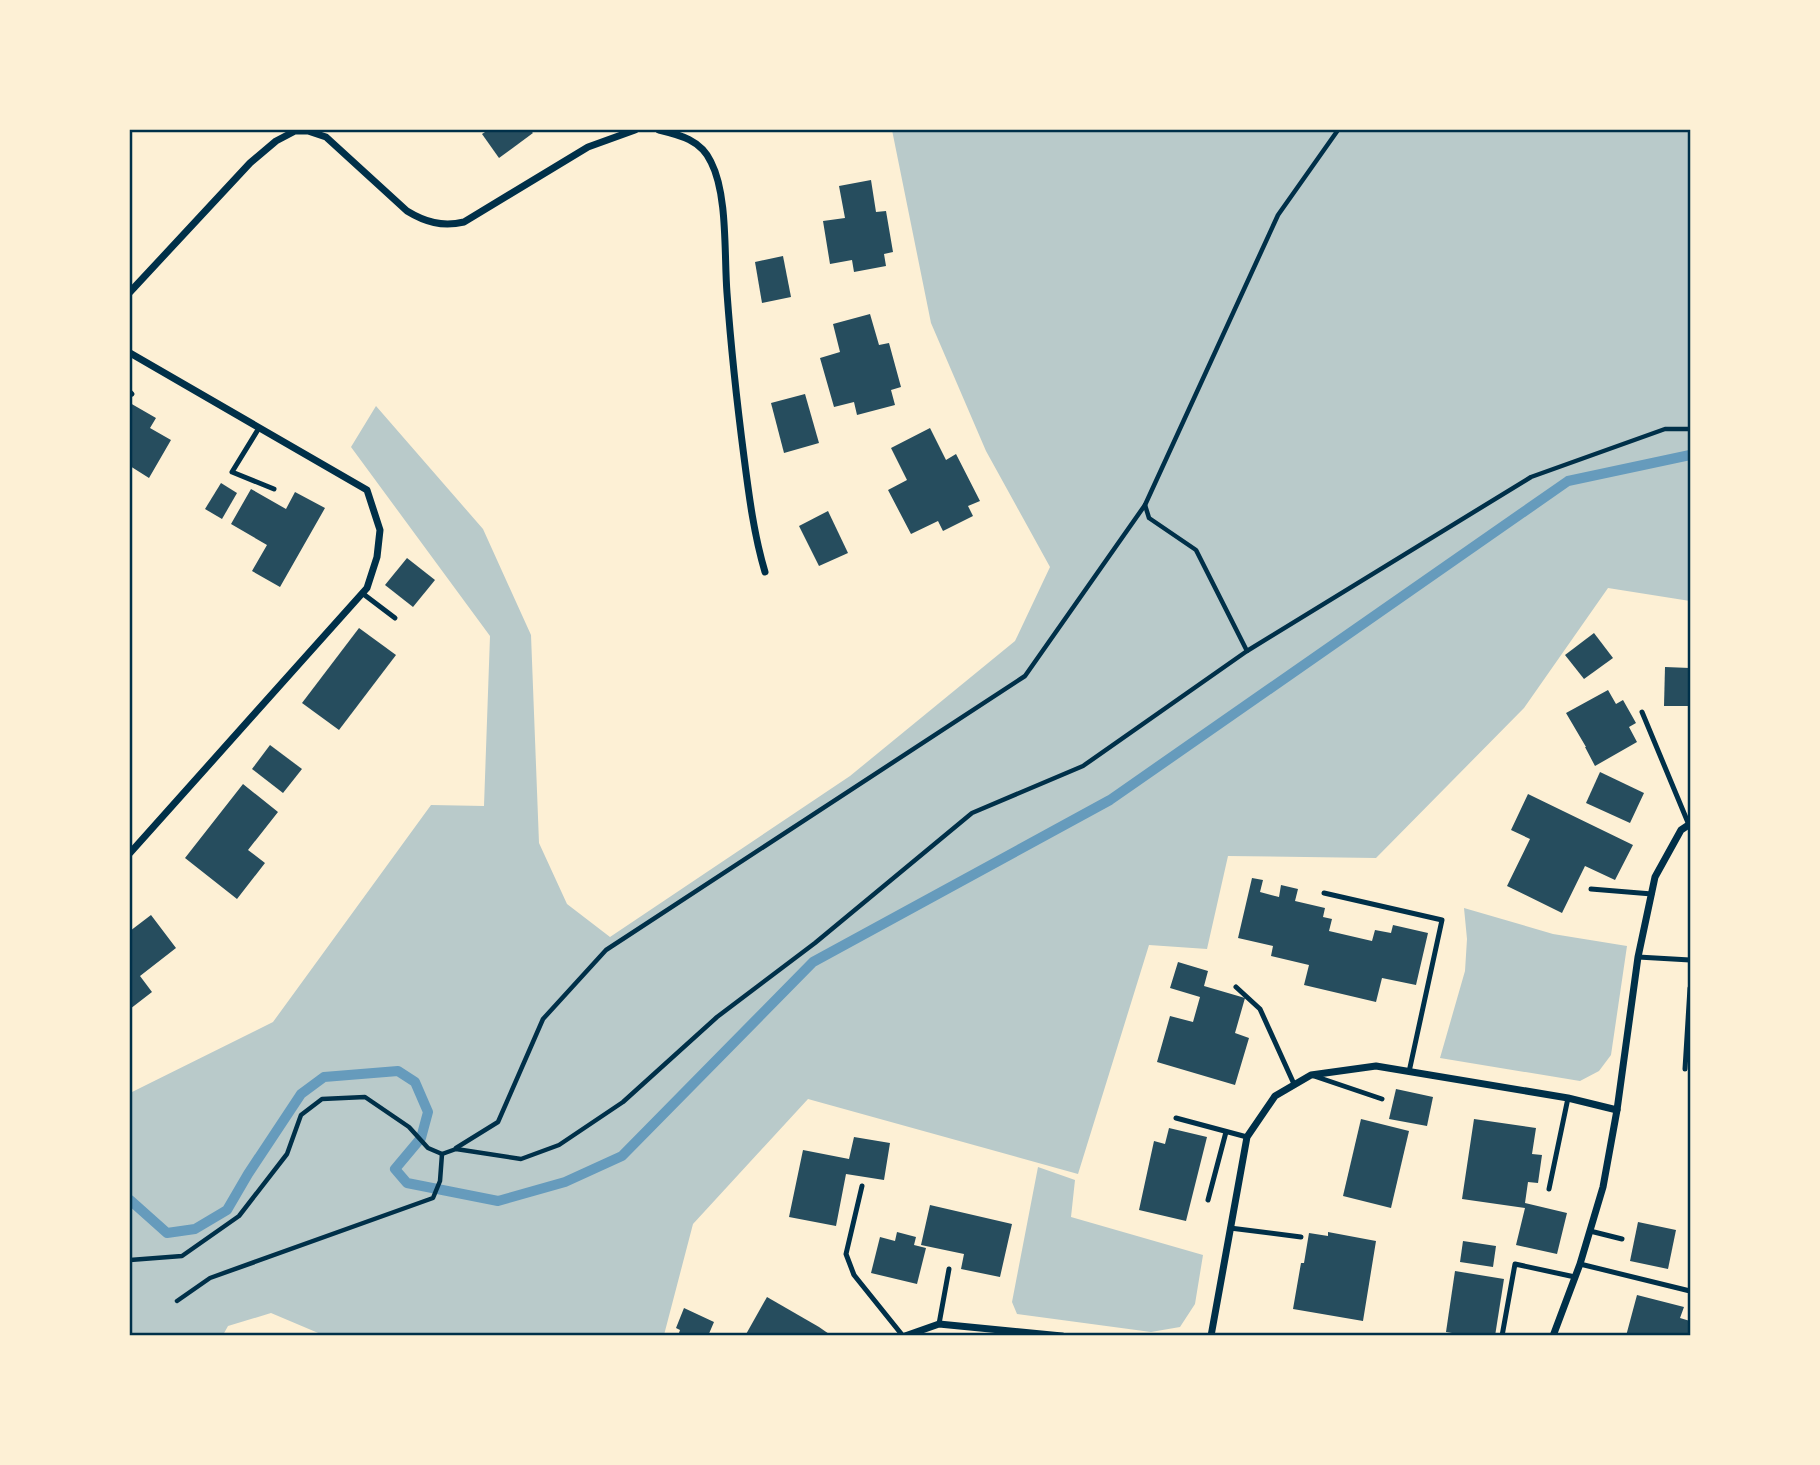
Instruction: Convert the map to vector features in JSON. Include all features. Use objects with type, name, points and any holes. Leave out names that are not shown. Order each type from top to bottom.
[{"type":"street","points":[[130,292],[250,163],[276,141],[295,131],[308,131],[326,137],[407,211],[420,219],[443,225],[464,222],[588,147],[635,130]]},
{"type":"street","points":[[659,130],[695,142],[710,158],[721,194],[738,414],[758,549],[765,572]]},
{"type":"street","points":[[130,354],[367,490],[380,530],[377,557],[367,588],[130,853]]},
{"type":"street","points":[[1553,1335],[1580,1264],[1603,1188],[1617,1110],[1638,957],[1656,877],[1681,830],[1690,825]]},
{"type":"street","points":[[1211,1335],[1247,1137],[1275,1096],[1311,1074],[1376,1066],[1568,1098],[1617,1110]]},
{"type":"street","points":[[904,1335],[939,1324],[1062,1335]]},
{"type":"lane","points":[[259,428],[232,472],[274,489]]},
{"type":"lane","points":[[362,593],[395,618]]},
{"type":"lane","points":[[1642,712],[1690,825]]},
{"type":"lane","points":[[1591,889],[1652,894]]},
{"type":"lane","points":[[1324,893],[1442,920],[1409,1072]]},
{"type":"lane","points":[[1638,957],[1690,960]]},
{"type":"lane","points":[[1236,987],[1260,1009],[1294,1084]]},
{"type":"lane","points":[[1685,1069],[1690,988]]},
{"type":"lane","points":[[1311,1074],[1382,1099]]},
{"type":"lane","points":[[1549,1189],[1568,1098]]},
{"type":"lane","points":[[1176,1118],[1247,1137]]},
{"type":"lane","points":[[1208,1200],[1226,1132]]},
{"type":"lane","points":[[862,1186],[846,1254],[854,1275],[904,1335]]},
{"type":"lane","points":[[1230,1228],[1301,1237]]},
{"type":"lane","points":[[1590,1231],[1622,1239]]},
{"type":"lane","points":[[1502,1335],[1515,1264],[1575,1277]]},
{"type":"lane","points":[[1580,1264],[1690,1291]]},
{"type":"lane","points":[[939,1324],[949,1269]]},
{"type":"path","points":[[130,1260],[181,1256],[239,1216],[287,1154],[301,1115],[322,1099],[365,1097],[409,1127],[428,1148],[442,1154],[456,1149],[498,1122],[543,1019],[606,950],[1025,676],[1145,505],[1278,215],[1338,130]]},
{"type":"path","points":[[456,1149],[521,1159],[559,1145],[623,1102],[717,1017],[815,943],[972,813],[1083,766],[1247,652],[1531,477],[1665,429],[1690,429]]},
{"type":"path","points":[[1145,505],[1149,518],[1196,550],[1247,652]]},
{"type":"path","points":[[177,1301],[210,1278],[433,1198],[440,1181],[442,1154]]},
{"type":"shaded area","points":[[892,130],[1690,130],[1690,601],[1608,588],[1524,708],[1376,858],[1228,856],[1207,949],[1149,945],[1078,1174],[808,1099],[693,1224],[664,1335],[323,1335],[271,1313],[228,1326],[223,1335],[130,1336],[130,1093],[273,1022],[431,805],[484,806],[490,636],[351,447],[376,406],[483,529],[531,635],[539,843],[567,904],[610,937],[850,776],[1015,641],[1050,567],[986,451],[931,323]]},
{"type":"shaded area","points":[[1464,908],[1553,934],[1627,946],[1611,1055],[1599,1071],[1580,1081],[1440,1058],[1465,971],[1467,939]]},
{"type":"shaded area","points":[[1038,1167],[1075,1180],[1071,1217],[1203,1255],[1195,1304],[1180,1327],[1151,1332],[1017,1314],[1012,1302]]},
{"type":"building","points":[[488,130],[530,130],[533,133],[499,158],[482,134]]},
{"type":"building","points":[[871,180],[876,212],[886,211],[893,252],[884,254],[886,266],[854,272],[852,260],[830,264],[823,221],[845,218],[839,186]]},
{"type":"building","points":[[783,256],[791,297],[762,303],[755,262]]},
{"type":"building","points":[[870,314],[879,345],[889,343],[901,387],[891,390],[895,405],[857,415],[854,402],[834,407],[820,358],[840,352],[833,324]]},
{"type":"building","points":[[805,394],[819,443],[784,453],[771,403]]},
{"type":"building","points":[[130,403],[156,418],[150,428],[171,440],[149,478],[130,466]]},
{"type":"building","points":[[930,428],[946,460],[956,454],[980,501],[968,506],[973,516],[943,531],[938,521],[911,534],[888,490],[907,480],[891,448]]},
{"type":"building","points":[[221,483],[237,493],[222,519],[205,509]]},
{"type":"building","points":[[251,489],[286,509],[295,492],[325,508],[280,587],[252,571],[267,545],[231,524]]},
{"type":"building","points":[[828,511],[848,553],[819,566],[799,526]]},
{"type":"building","points":[[407,558],[435,580],[413,607],[385,585]]},
{"type":"building","points":[[359,628],[396,655],[339,730],[302,703]]},
{"type":"building","points":[[1594,633],[1613,658],[1584,679],[1565,655]]},
{"type":"building","points":[[1665,667],[1690,668],[1690,706],[1664,706]]},
{"type":"building","points":[[1608,690],[1616,704],[1623,700],[1636,723],[1629,727],[1637,742],[1595,766],[1566,713]]},
{"type":"building","points":[[270,745],[302,769],[283,793],[252,769]]},
{"type":"building","points":[[1600,772],[1644,793],[1630,823],[1586,803]]},
{"type":"building","points":[[243,784],[278,812],[248,850],[265,863],[237,899],[185,858]]},
{"type":"building","points":[[1528,794],[1633,845],[1615,880],[1585,866],[1562,913],[1507,886],[1530,839],[1511,830]]},
{"type":"building","points":[[1252,878],[1263,880],[1260,892],[1279,897],[1281,885],[1298,889],[1295,901],[1325,908],[1323,917],[1332,919],[1329,931],[1372,941],[1375,930],[1391,933],[1393,925],[1428,933],[1416,985],[1382,978],[1376,1002],[1304,985],[1309,965],[1271,956],[1273,946],[1238,938]]},
{"type":"building","points":[[151,915],[176,948],[140,976],[152,992],[130,1009],[130,931]]},
{"type":"building","points":[[1178,962],[1208,971],[1204,986],[1245,998],[1235,1033],[1249,1038],[1235,1085],[1157,1062],[1170,1016],[1193,1022],[1200,997],[1170,988]]},
{"type":"building","points":[[1396,1089],[1433,1097],[1427,1126],[1389,1119]]},
{"type":"building","points":[[1361,1119],[1409,1131],[1391,1208],[1343,1196]]},
{"type":"building","points":[[1474,1119],[1536,1128],[1532,1154],[1542,1155],[1538,1183],[1528,1182],[1525,1203],[1567,1213],[1557,1254],[1516,1245],[1525,1208],[1462,1199]]},
{"type":"building","points":[[1169,1128],[1207,1137],[1186,1221],[1139,1210],[1154,1141],[1165,1144]]},
{"type":"building","points":[[854,1137],[890,1143],[884,1180],[846,1174],[836,1226],[789,1217],[803,1150],[849,1159]]},
{"type":"building","points":[[930,1205],[1012,1224],[1000,1277],[961,1269],[964,1254],[921,1245]]},
{"type":"building","points":[[1638,1222],[1676,1230],[1668,1269],[1630,1261]]},
{"type":"building","points":[[897,1232],[916,1237],[914,1245],[926,1248],[917,1284],[871,1273],[880,1237],[895,1241]]},
{"type":"building","points":[[1328,1232],[1376,1241],[1363,1321],[1293,1309],[1309,1233],[1328,1236]]},
{"type":"building","points":[[1463,1241],[1496,1246],[1493,1267],[1460,1262]]},
{"type":"building","points":[[1455,1271],[1504,1279],[1495,1336],[1446,1332]]},
{"type":"building","points":[[1637,1295],[1684,1307],[1680,1318],[1690,1321],[1690,1336],[1626,1336]]},
{"type":"building","points":[[767,1297],[819,1327],[832,1336],[745,1336]]},
{"type":"building","points":[[684,1308],[714,1322],[708,1336],[678,1336],[680,1330],[676,1328]]},
{"type":"waterway","points":[[130,1200],[167,1233],[195,1229],[227,1210],[301,1094],[324,1077],[398,1071],[415,1082],[428,1112],[421,1138],[395,1169],[407,1183],[498,1201],[565,1182],[622,1156],[813,962],[1110,800],[1568,481],[1690,455]]}]
